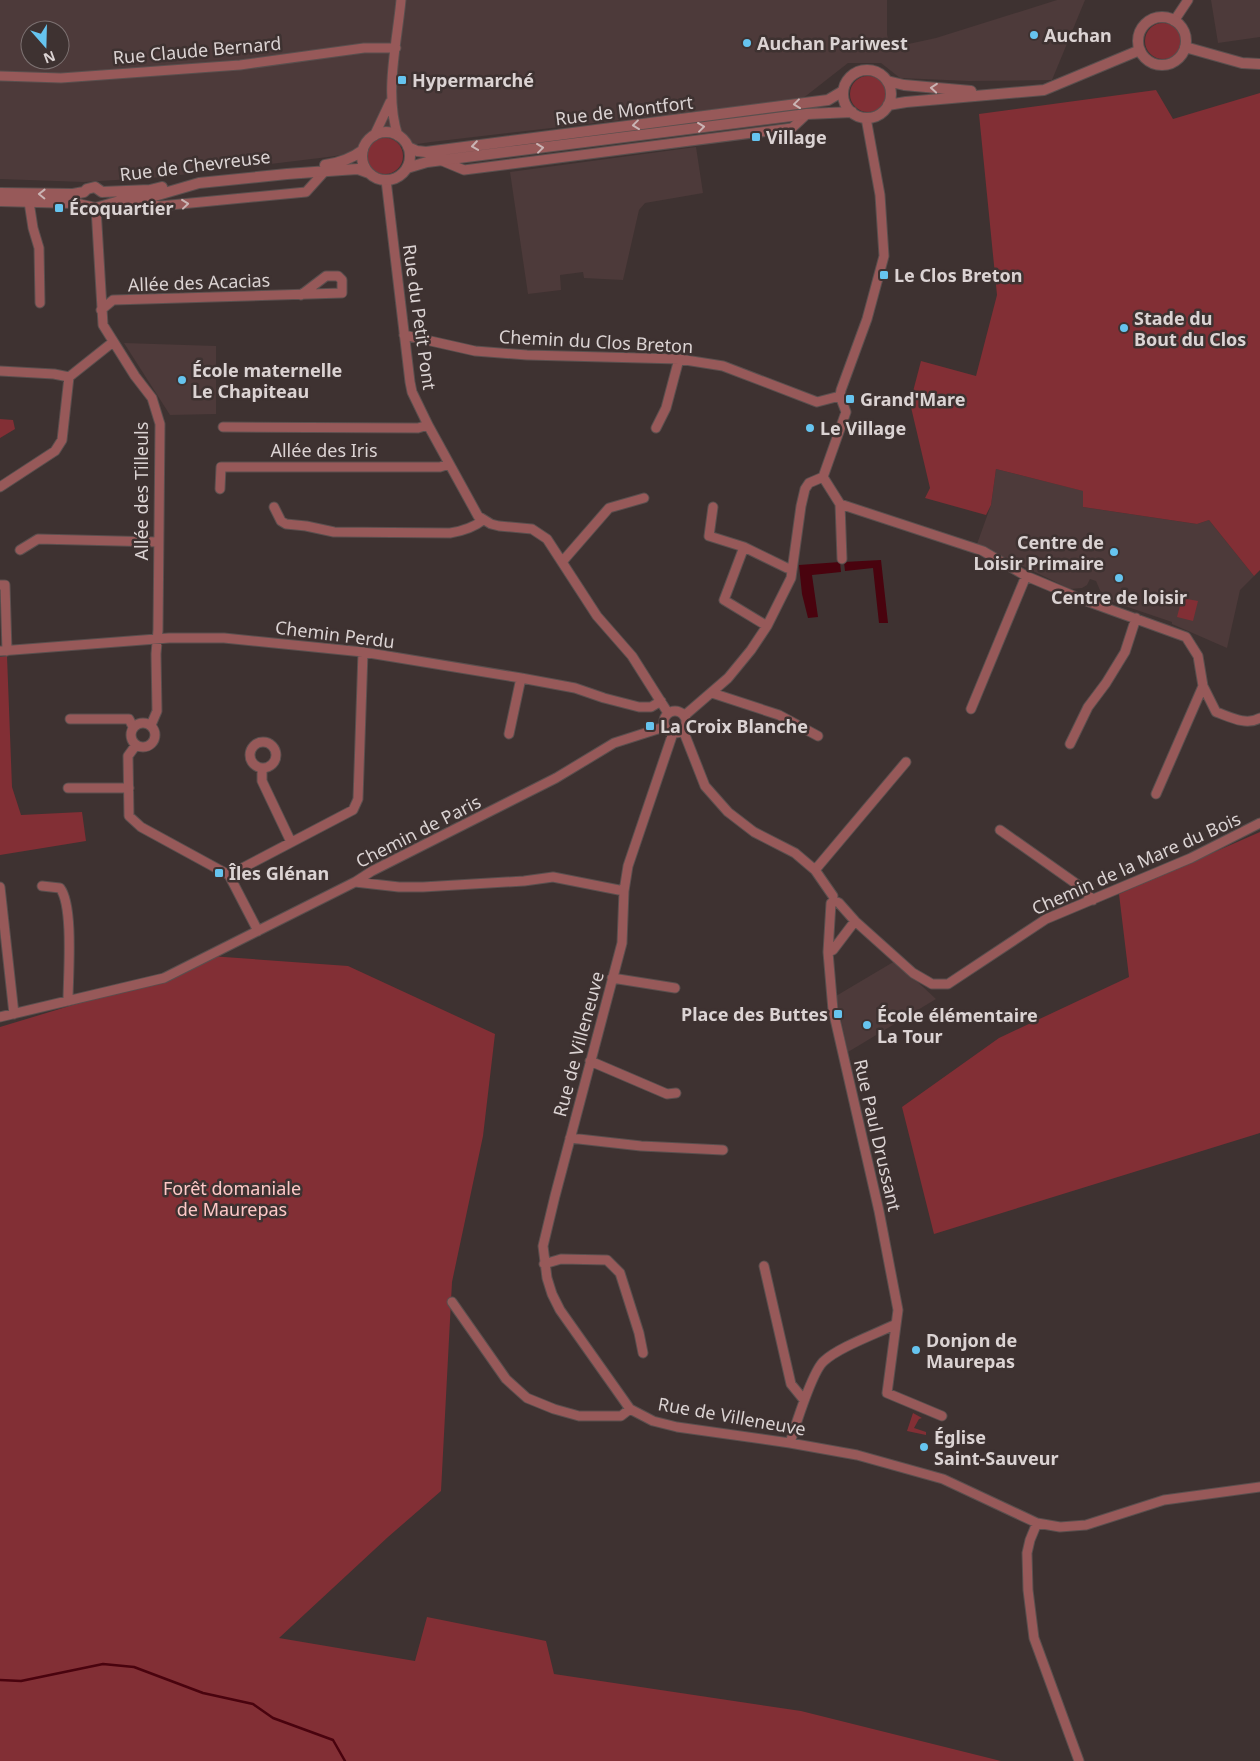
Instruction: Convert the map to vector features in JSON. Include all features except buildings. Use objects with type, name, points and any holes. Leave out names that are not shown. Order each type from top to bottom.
[{"type":"street","points":[[398,136],[386,132],[369,139],[363,150],[362,158],[368,173],[374,177],[386,180],[394,178],[401,174],[409,161],[408,146],[398,136],[394,124],[391,99],[401,0]]},
{"type":"street","points":[[1174,21],[1188,0]]},
{"type":"street","points":[[1157,18],[1169,18],[1184,32],[1185,47],[1179,58],[1162,65],[1149,61],[1140,50],[1138,36],[1146,23],[1157,18]]},
{"type":"street","points":[[1185,47],[1242,62],[1260,64]]},
{"type":"street","name":"Rue Claude Bernard","points":[[0,76],[61,78],[240,64],[364,48],[396,48]]},
{"type":"street","points":[[888,105],[1044,90],[1140,50]]},
{"type":"street","points":[[887,81],[891,96],[888,105],[879,114],[866,118],[852,112],[847,106],[843,91],[849,78],[861,71],[876,72],[887,81],[909,86],[1000,94]]},
{"type":"street","name":"Rue de Montfort","points":[[408,146],[417,151],[426,152],[828,100],[843,91]]},
{"type":"street","points":[[374,136],[391,99]]},
{"type":"street","name":"Rue de Montfort","points":[[406,168],[440,160],[807,114],[852,112]]},
{"type":"street","points":[[684,716],[728,678],[746,657],[767,626],[790,578],[805,489],[809,483],[823,477],[846,412],[845,404],[840,396],[841,390],[867,319],[884,256],[880,195],[866,118]]},
{"type":"street","name":"Rue de Chevreuse","points":[[0,193],[73,194],[95,187],[102,192],[150,190],[184,181],[341,163],[363,150]]},
{"type":"street","name":"Rue de Chevreuse","points":[[0,201],[94,206],[151,197],[199,183],[358,169],[368,173]]},
{"type":"street","name":"Rue de Chevreuse","points":[[138,198],[148,204],[160,206],[306,192],[324,172]]},
{"type":"street","name":"Rue du Petit Pont","points":[[386,180],[412,392],[449,464],[478,516],[483,520]]},
{"type":"street","points":[[84,192],[84,200],[94,206],[105,199],[102,192]]},
{"type":"street","points":[[29,202],[33,228],[39,248],[40,303]]},
{"type":"street","name":"Allée des Tilleuls","points":[[94,206],[103,325],[152,398],[160,424],[157,711],[151,725]]},
{"type":"street","name":"Allée des Acacias","points":[[101,310],[113,300],[301,295]]},
{"type":"street","name":"Chemin du Clos Breton","points":[[404,335],[475,351],[526,355],[679,359],[723,366],[817,402],[840,396]]},
{"type":"street","points":[[0,487],[55,451],[62,440],[69,377],[113,342]]},
{"type":"street","points":[[656,428],[666,408],[679,359]]},
{"type":"street","points":[[0,371],[54,374],[69,377]]},
{"type":"street","points":[[224,427],[418,428],[428,425]]},
{"type":"street","name":"Allée des Iris","points":[[220,489],[220,467],[440,467],[449,464]]},
{"type":"street","points":[[823,477],[840,504],[842,559]]},
{"type":"street","points":[[562,562],[609,508],[644,498]]},
{"type":"street","points":[[840,504],[982,551],[1026,576],[1081,599],[1186,637],[1198,656],[1203,686],[1216,712],[1245,721],[1258,719]]},
{"type":"street","points":[[274,507],[281,521],[286,524],[334,532],[450,533],[462,532],[483,520],[499,526],[532,529],[547,539],[597,616],[632,656],[668,713]]},
{"type":"street","points":[[713,507],[709,536],[744,547],[787,568],[792,568]]},
{"type":"street","points":[[20,550],[38,539],[158,542]]},
{"type":"street","points":[[744,547],[724,600],[767,626]]},
{"type":"street","points":[[971,709],[1026,576]]},
{"type":"street","points":[[0,585],[5,585],[4,651]]},
{"type":"street","points":[[1070,744],[1088,708],[1125,652],[1136,618]]},
{"type":"street","name":"Chemin Perdu","points":[[4,651],[157,639],[224,638],[363,652],[521,678],[575,688],[639,707],[651,706],[661,701]]},
{"type":"street","points":[[229,875],[353,810],[358,799],[363,652]]},
{"type":"street","points":[[509,734],[521,678]]},
{"type":"street","points":[[1156,794],[1203,686]]},
{"type":"street","points":[[712,693],[779,715],[818,736]]},
{"type":"street","points":[[683,730],[673,733],[664,727],[664,718],[668,713],[674,710],[684,716],[686,722],[683,730],[705,786],[728,812],[754,832],[795,853],[815,870],[834,900],[855,920],[833,950],[828,952]]},
{"type":"street","points":[[70,719],[129,718],[133,727],[131,735],[136,745]]},
{"type":"street","points":[[133,727],[140,723],[151,725],[156,735],[153,742],[147,747],[136,745]]},
{"type":"street","name":"Chemin de Paris","points":[[0,1018],[164,978],[556,778],[614,743],[664,727]]},
{"type":"street","name":"Rue de Villeneuve","points":[[673,733],[628,866],[624,891],[622,943],[570,1138],[544,1246],[544,1264],[552,1294],[560,1310],[630,1409],[653,1421],[677,1427],[790,1443],[857,1455],[935,1477],[1037,1523],[1060,1527],[1086,1525],[1164,1500],[1260,1488]]},
{"type":"street","points":[[136,745],[128,756],[129,816],[134,822],[229,875],[258,931]]},
{"type":"street","points":[[815,870],[906,762]]},
{"type":"street","points":[[262,769],[262,781],[291,842]]},
{"type":"street","points":[[68,788],[129,788]]},
{"type":"street","name":"Chemin de la Mare du Bois","points":[[855,920],[913,973],[932,984],[948,984],[1046,919],[1191,858],[1260,823]]},
{"type":"street","points":[[1000,830],[1078,885],[1093,900]]},
{"type":"street","points":[[355,882],[423,888],[524,882],[553,877],[624,891]]},
{"type":"street","points":[[42,886],[60,888],[66,898],[70,957],[68,1001]]},
{"type":"street","points":[[0,887],[14,1014]]},
{"type":"street","points":[[828,952],[834,900]]},
{"type":"street","name":"Rue Paul Drussant","points":[[828,952],[833,1010],[879,1211],[898,1310],[887,1392],[942,1416]]},
{"type":"street","points":[[612,978],[675,988]]},
{"type":"street","points":[[590,1061],[667,1094],[676,1093]]},
{"type":"street","points":[[570,1138],[641,1146],[723,1150]]},
{"type":"street","points":[[544,1264],[561,1259],[607,1260],[620,1273],[639,1332],[643,1354]]},
{"type":"street","points":[[764,1266],[790,1384],[804,1400]]},
{"type":"street","points":[[452,1302],[506,1379],[527,1398],[554,1409],[579,1416],[621,1416],[630,1409]]},
{"type":"street","points":[[790,1443],[804,1400],[822,1362],[836,1353],[896,1324]]},
{"type":"street","points":[[1037,1523],[1027,1553],[1028,1590],[1034,1638],[1079,1761]]},
{"type":"shaded area","points":[[0,0],[887,0],[887,34],[890,48],[936,38],[1057,0],[1085,0],[1052,80],[969,81],[900,78],[881,63],[848,63],[802,99],[431,142],[164,177],[84,182],[0,179]]},
{"type":"shaded area","points":[[1211,0],[1260,0],[1260,37],[1218,43]]},
{"type":"shaded area","points":[[696,147],[703,193],[645,203],[639,210],[623,280],[584,278],[583,272],[560,275],[561,290],[528,294],[510,172]]},
{"type":"shaded area","name":"École maternelle Le Chapiteau","points":[[124,343],[216,346],[216,414],[170,415]]},
{"type":"shaded area","name":"Centre de Loisir Primaire","points":[[996,469],[1084,491],[1083,507],[1197,524],[1209,520],[1254,576],[1240,590],[1227,648],[1172,624],[1172,622],[1107,600],[1102,595],[1096,581],[1090,579],[1087,585],[1082,588],[1070,589],[977,544],[991,505]]},
{"type":"shaded area","points":[[881,560],[888,623],[879,623],[873,568],[845,571],[844,562]]},
{"type":"shaded area","points":[[840,562],[841,572],[812,575],[818,617],[808,618],[802,594],[799,565]]},
{"type":"shaded area","name":"École élémentaire La Tour","points":[[895,961],[936,999],[848,1052],[836,996]]},
{"type":"green space","points":[[1163,23],[1175,29],[1181,41],[1175,53],[1163,59],[1151,53],[1145,41],[1151,29]]},
{"type":"green space","points":[[868,76],[875,77],[881,81],[885,87],[885,101],[881,107],[875,111],[868,112],[861,111],[855,107],[851,101],[850,94],[851,87],[855,81],[861,77]]},
{"type":"green space","name":"Stade du Bout du Clos","points":[[1156,90],[1173,119],[1260,93],[1260,570],[1254,576],[1209,520],[1197,524],[1083,507],[1083,491],[996,469],[991,505],[986,515],[925,498],[930,488],[910,403],[921,361],[976,376],[997,295],[979,114]]},
{"type":"green space","points":[[385,138],[392,139],[398,143],[402,149],[402,163],[398,169],[392,173],[385,174],[378,173],[372,169],[368,163],[367,156],[368,149],[372,143],[378,139]]},
{"type":"green space","points":[[0,419],[13,420],[15,429],[0,438]]},
{"type":"green space","points":[[1182,598],[1198,601],[1193,621],[1177,617]]},
{"type":"green space","points":[[7,656],[12,787],[21,815],[82,812],[86,841],[0,855],[0,657]]},
{"type":"green space","points":[[1260,832],[1260,1133],[934,1234],[902,1107],[999,1038],[1129,977],[1119,894]]},
{"type":"green space","name":"Forêt domaniale de Maurepas","points":[[210,956],[348,966],[495,1034],[483,1136],[452,1282],[441,1491],[388,1537],[279,1638],[415,1661],[427,1617],[546,1641],[554,1674],[801,1711],[1001,1761],[0,1761],[0,1027],[149,982]]},
{"type":"green space","points":[[913,1413],[922,1418],[919,1419],[914,1428],[926,1432],[926,1435],[907,1431]]},
{"type":"waterway","points":[[0,1680],[21,1681],[103,1664],[134,1667],[203,1693],[253,1704],[273,1718],[333,1740],[345,1761]]},
{"type":"place","name":"Auchan","points":[[1034,35]]},
{"type":"place","name":"Auchan Pariwest","points":[[747,43]]},
{"type":"place","name":"Hypermarché","points":[[402,80]]},
{"type":"place","name":"Village","points":[[756,137]]},
{"type":"place","name":"Écoquartier","points":[[59,208]]},
{"type":"place","name":"Le Clos Breton","points":[[884,275]]},
{"type":"place","name":"Stade du Bout du Clos","points":[[1124,328]]},
{"type":"place","name":"École maternelle Le Chapiteau","points":[[182,380]]},
{"type":"place","name":"Grand'Mare","points":[[850,399]]},
{"type":"place","name":"Le Village","points":[[810,428]]},
{"type":"place","name":"Centre de Loisir Primaire","points":[[1114,552]]},
{"type":"place","name":"Centre de loisir","points":[[1119,578]]},
{"type":"place","name":"La Croix Blanche","points":[[650,726]]},
{"type":"place","name":"Îles Glénan","points":[[219,873]]},
{"type":"place","name":"Place des Buttes","points":[[838,1014]]},
{"type":"place","name":"École élémentaire La Tour","points":[[867,1025]]},
{"type":"place","name":"Donjon de Maurepas","points":[[916,1350]]},
{"type":"place","name":"Église Saint-Sauveur","points":[[924,1447]]}]
